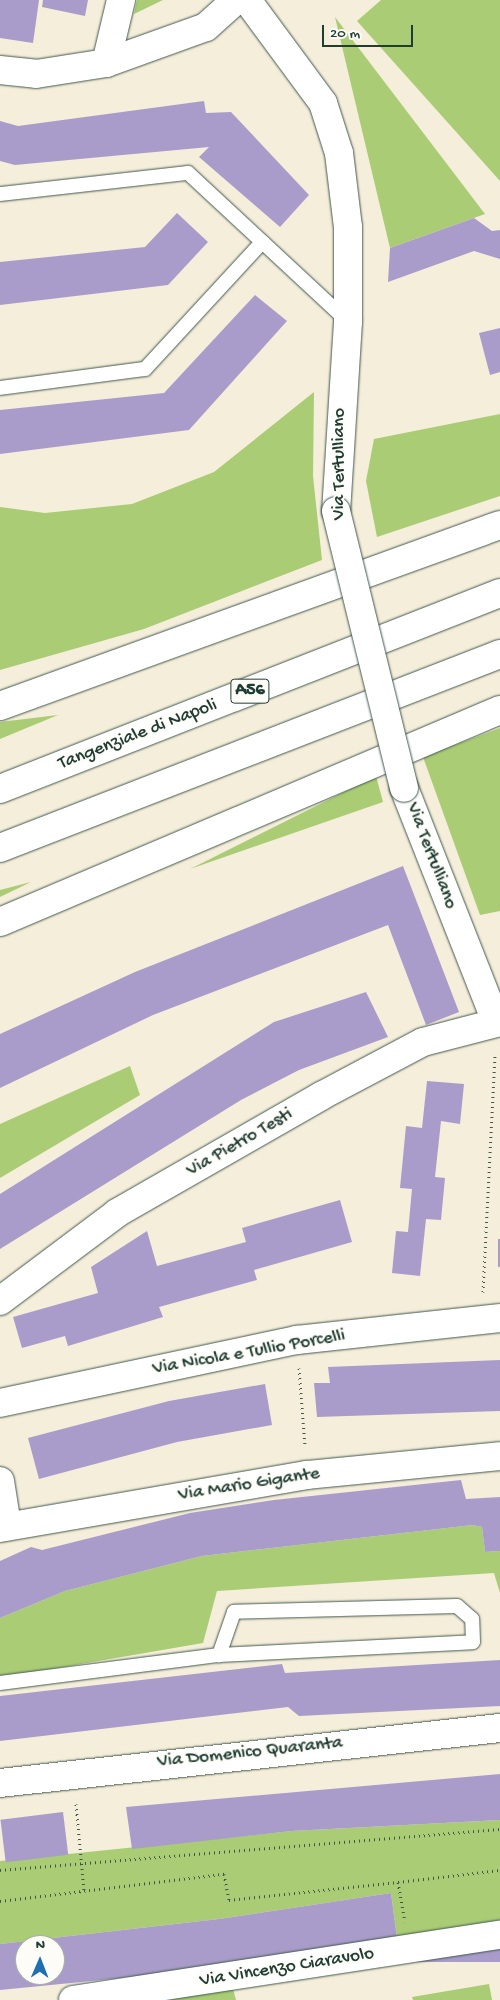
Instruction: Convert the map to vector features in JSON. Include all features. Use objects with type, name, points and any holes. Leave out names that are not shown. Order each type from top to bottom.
[{"type":"main road","points":[[106,63],[121,0]]},
{"type":"main road","points":[[0,70],[36,74],[106,63],[206,27],[236,0]]},
{"type":"main road","name":"Via Tertulliano","points":[[247,0],[310,81],[335,130],[348,227],[348,322],[336,511],[404,788],[498,1022]]},
{"type":"main road","points":[[0,706],[500,525]]},
{"type":"main road","name":"Tangenziale di Napoli","points":[[0,789],[500,593]]},
{"type":"main road","points":[[0,848],[500,654]]},
{"type":"main road","points":[[0,922],[500,710]]},
{"type":"main road","name":"Via Pietro Testi","points":[[0,1301],[117,1213],[321,1096],[423,1042],[498,1022]]},
{"type":"main road","name":"Via Nicola e Tullio Porcelli","points":[[0,1403],[297,1340],[491,1319]]},
{"type":"main road","name":"Via Mario Gigante","points":[[3,1527],[306,1474],[500,1456]]},
{"type":"main road","points":[[0,1482],[3,1527]]},
{"type":"main road","name":"Via Domenico Quaranta","points":[[0,1782],[500,1728]]},
{"type":"main road","name":"Via Vincenzo Ciaravolo","points":[[73,2000],[500,1935]]},
{"type":"lane","points":[[0,194],[188,173],[348,322]]},
{"type":"lane","points":[[0,388],[145,368],[262,242]]},
{"type":"lane","points":[[0,1683],[219,1655],[473,1642],[472,1619],[457,1606],[234,1612],[219,1655]]},
{"type":"path","points":[[491,1319],[498,1022]]},
{"type":"path","points":[[297,1340],[306,1474]]},
{"type":"path","points":[[73,1774],[84,1891]]},
{"type":"path","points":[[0,1870],[500,1829]]},
{"type":"path","points":[[0,1901],[224,1874],[229,1900],[500,1870]]},
{"type":"path","points":[[398,1882],[410,1948]]},
{"type":"green space","points":[[137,0],[163,0],[134,14]]},
{"type":"green space","points":[[381,0],[500,0],[500,181],[357,21]]},
{"type":"green space","points":[[335,17],[485,214],[390,248]]},
{"type":"green space","points":[[314,392],[313,476],[322,560],[144,629],[0,670],[0,507],[45,513],[132,504],[214,472]]},
{"type":"green space","points":[[500,414],[500,496],[377,537],[366,481],[374,439]]},
{"type":"green space","points":[[58,715],[0,739],[0,722]]},
{"type":"green space","points":[[500,728],[500,911],[480,915],[423,757]]},
{"type":"green space","points":[[376,776],[383,802],[190,869]]},
{"type":"green space","points":[[31,882],[0,897],[0,890]]},
{"type":"green space","points":[[130,1066],[140,1095],[0,1178],[0,1124]]},
{"type":"green space","points":[[473,1525],[482,1527],[485,1552],[500,1551],[500,1593],[494,1573],[217,1591],[203,1643],[0,1678],[0,1618],[65,1591],[202,1556]]},
{"type":"green space","points":[[500,1820],[500,1924],[397,1938],[391,1893],[219,1919],[65,1937],[65,1935],[15,1935],[15,1942],[0,1944],[0,1861],[292,1831]]},
{"type":"green space","points":[[489,1984],[492,2000],[413,2000],[412,1997]]},
{"type":"green space","points":[[233,1989],[236,2000],[165,2000]]},
{"type":"building","points":[[0,0],[39,0],[33,43],[0,38]]},
{"type":"building","points":[[43,0],[88,0],[85,16],[42,7]]},
{"type":"building","points":[[204,101],[206,113],[231,112],[309,195],[280,227],[199,157],[209,147],[15,165],[0,161],[0,121],[18,126]]},
{"type":"building","points":[[177,213],[208,242],[168,285],[0,305],[0,262],[145,247]]},
{"type":"building","points":[[474,218],[492,231],[500,230],[500,259],[474,251],[388,282],[390,248]]},
{"type":"building","points":[[255,295],[287,321],[189,430],[0,454],[0,410],[164,393]]},
{"type":"building","points":[[500,328],[500,372],[490,375],[479,333]]},
{"type":"building","points":[[403,866],[459,1012],[426,1025],[388,925],[153,1015],[0,1088],[0,1034],[135,972]]},
{"type":"building","points":[[366,992],[388,1037],[299,1070],[241,1100],[0,1249],[0,1194],[274,1022]]},
{"type":"building","points":[[427,1081],[464,1084],[460,1124],[441,1121],[435,1177],[445,1178],[441,1220],[426,1219],[420,1276],[392,1273],[396,1231],[408,1232],[412,1189],[400,1188],[406,1126],[422,1128]]},
{"type":"building","points":[[340,1200],[352,1242],[254,1270],[257,1280],[159,1307],[163,1317],[68,1346],[65,1336],[22,1348],[13,1317],[98,1293],[91,1267],[147,1231],[157,1266],[246,1242],[242,1228]]},
{"type":"building","points":[[498,1239],[500,1239],[500,1267],[498,1267]]},
{"type":"building","points":[[500,1360],[500,1411],[317,1417],[314,1383],[330,1383],[328,1367]]},
{"type":"building","points":[[265,1384],[272,1425],[177,1442],[39,1479],[28,1438],[169,1401]]},
{"type":"building","points":[[461,1480],[466,1499],[500,1497],[500,1551],[485,1552],[482,1527],[473,1525],[202,1556],[65,1591],[0,1618],[0,1561],[31,1547],[42,1550],[190,1513],[274,1500]]},
{"type":"building","points":[[500,1660],[500,1706],[299,1716],[288,1707],[0,1741],[0,1696],[282,1664],[285,1673]]},
{"type":"building","points":[[500,1774],[500,1820],[292,1831],[132,1849],[126,1807]]},
{"type":"building","points":[[63,1812],[68,1855],[6,1862],[0,1820]]},
{"type":"building","points":[[391,1893],[397,1938],[142,1976],[65,1984],[65,1937],[219,1919]]},
{"type":"building","points":[[15,1942],[15,1985],[51,1985],[0,1990],[0,1944]]},
{"type":"building","points":[[392,1945],[500,1945],[500,1962],[392,1962]]}]
